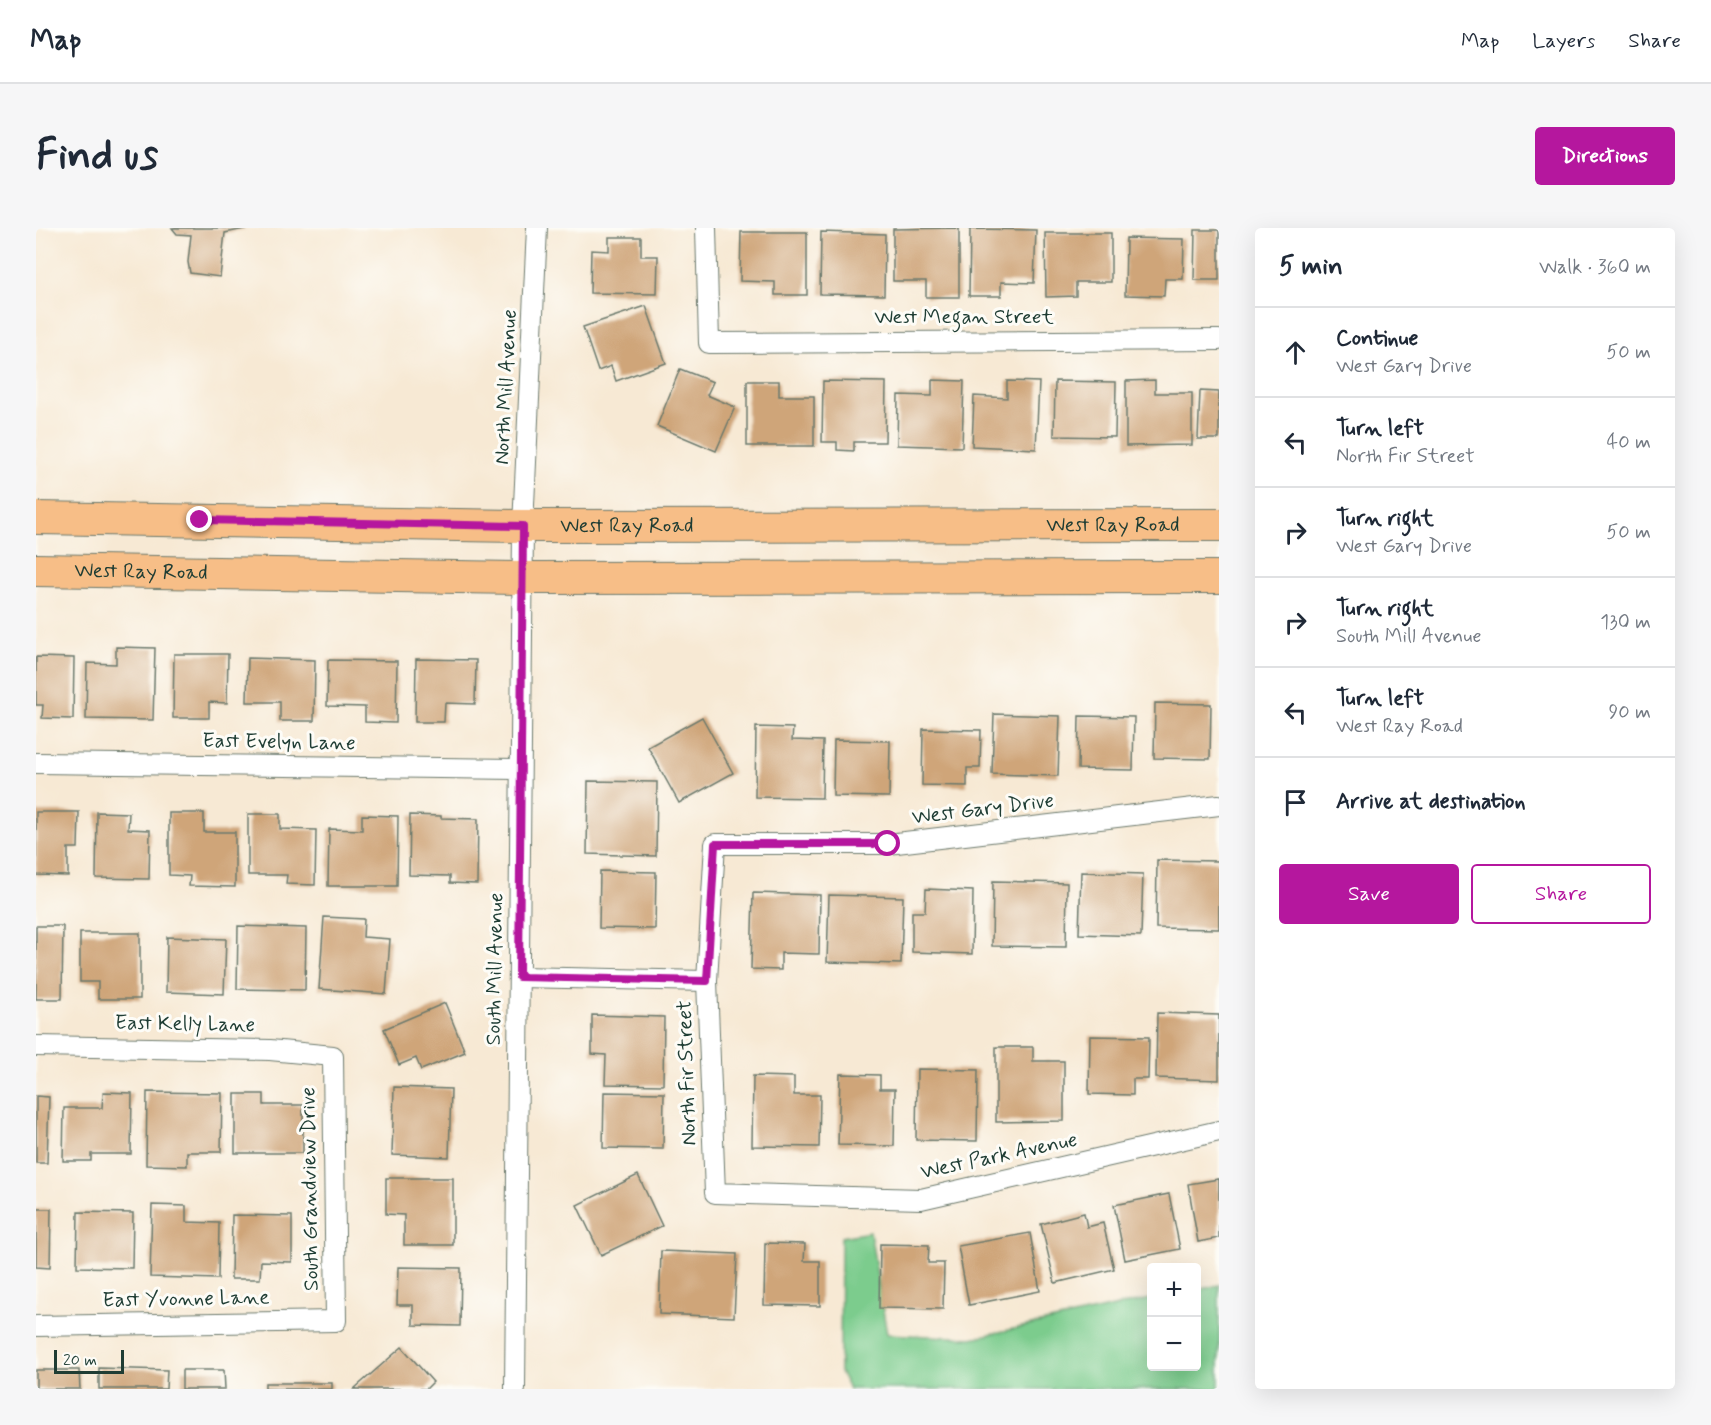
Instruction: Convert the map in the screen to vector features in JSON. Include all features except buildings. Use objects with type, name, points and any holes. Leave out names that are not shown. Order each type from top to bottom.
[{"type":"main road","name":"West Ray Road","points":[[36,518],[523,551],[1219,577]]},
{"type":"main road","name":"West Ray Road","points":[[36,570],[1219,525]]},
{"type":"street","name":"North Mill Avenue","points":[[523,551],[537,228]]},
{"type":"street","name":"West Megan Street","points":[[706,228],[709,343],[1219,340]]},
{"type":"street","name":"South Mill Avenue","points":[[514,1389],[523,551]]},
{"type":"street","name":"East Evelyn Lane","points":[[36,764],[520,769]]},
{"type":"street","name":"West Gary Drive","points":[[715,844],[888,844],[1219,805]]},
{"type":"street","name":"North Fir Street","points":[[715,844],[707,981],[715,1193]]},
{"type":"street","points":[[519,977],[707,981]]},
{"type":"street","name":"East Kelly Lane","points":[[36,1046],[270,1050],[333,1056]]},
{"type":"street","name":"South Grandview Drive","points":[[333,1056],[336,1321]]},
{"type":"street","name":"West Park Avenue","points":[[715,1193],[921,1199],[1219,1131]]},
{"type":"street","name":"East Yvonne Lane","points":[[36,1326],[336,1321]]},
{"type":"green space","points":[[870,1232],[887,1334],[972,1338],[1147,1300],[1147,1371],[1201,1371],[1201,1289],[1219,1285],[1219,1389],[849,1389],[840,1372],[841,1237]]},
{"type":"route","points":[[200,520],[523,526],[519,977],[707,981],[715,844],[888,844]]}]
